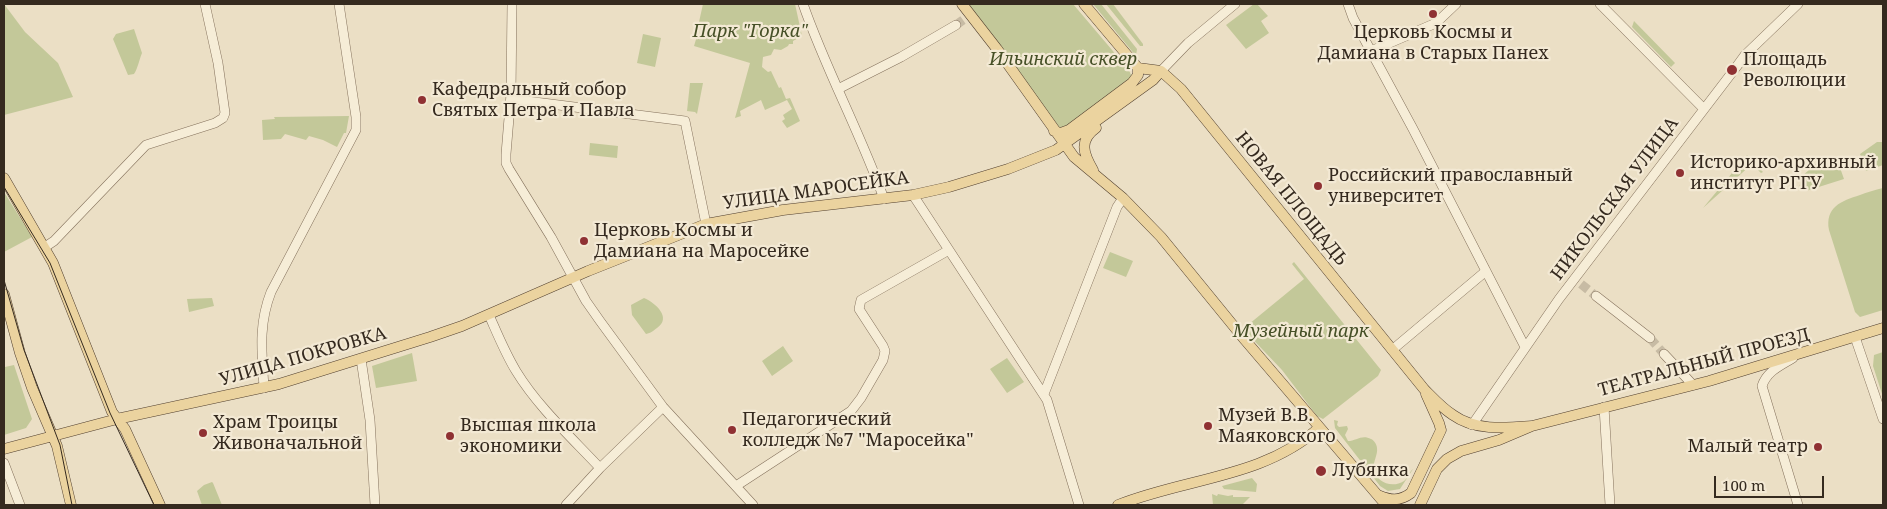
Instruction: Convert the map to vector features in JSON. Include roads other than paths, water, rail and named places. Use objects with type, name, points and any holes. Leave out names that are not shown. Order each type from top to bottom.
[{"type":"main road","points":[[962,4],[963,20],[997,49],[1074,157],[1123,198],[1161,237],[1244,340],[1386,505]]},
{"type":"main road","points":[[1054,131],[1061,133],[1069,130],[1136,79],[1139,71],[1084,4]]},
{"type":"main road","points":[[1138,68],[1161,71]]},
{"type":"main road","points":[[1103,182],[1092,169],[1087,158],[1085,141],[1089,134],[1107,121],[1120,106],[1153,80],[1161,71]]},
{"type":"main road","name":"НОВАЯ ПЛОЩАДЬ","points":[[1161,71],[1181,88],[1424,389]]},
{"type":"main road","name":"УЛИЦА МАРОСЕЙКА","points":[[574,277],[706,224],[784,210],[913,195],[949,187],[1008,169],[1048,155],[1120,106]]},
{"type":"main road","points":[[4,178],[45,247],[62,284],[112,412],[125,429],[160,505]]},
{"type":"main road","name":"УЛИЦА ПОКРОВКА","points":[[4,449],[117,419],[264,388],[444,332],[489,315],[574,277]]},
{"type":"main road","points":[[4,294],[20,353],[38,403],[57,446],[70,505]]},
{"type":"main road","name":"ТЕАТРАЛЬНЫЙ ПРОЕЗД","points":[[1532,426],[1693,385],[1883,328]]},
{"type":"main road","points":[[1377,494],[1395,500],[1411,493],[1437,441],[1440,427],[1424,389]]},
{"type":"main road","points":[[1424,389],[1452,415],[1472,424],[1501,428],[1532,426]]},
{"type":"main road","points":[[1420,505],[1437,470],[1452,455],[1468,448],[1500,440],[1532,426]]},
{"type":"main road","points":[[1118,505],[1176,487],[1253,467],[1291,449],[1319,428]]},
{"type":"street","points":[[45,247],[54,241],[135,154],[146,145],[215,123],[223,118],[225,113],[221,78],[205,4]]},
{"type":"street","points":[[264,388],[261,326],[266,304],[356,130],[356,116],[339,4]]},
{"type":"street","points":[[512,4],[511,99],[507,166],[595,315],[663,407],[753,505]]},
{"type":"street","points":[[803,4],[812,29],[872,166],[884,199]]},
{"type":"street","points":[[1161,71],[1188,43],[1235,4]]},
{"type":"street","points":[[1348,4],[1525,347]]},
{"type":"street","points":[[1371,51],[1436,23],[1456,4]]},
{"type":"street","points":[[1600,4],[1704,109]]},
{"type":"street","name":"НИКОЛЬСКАЯ УЛИЦА","points":[[1472,424],[1525,347],[1578,282],[1745,55],[1798,4]]},
{"type":"street","points":[[838,89],[911,52],[963,20]]},
{"type":"street","points":[[511,99],[685,120],[706,224]]},
{"type":"street","points":[[913,195],[1044,394],[1049,404],[1079,505]]},
{"type":"street","points":[[1044,394],[1123,198]]},
{"type":"street","points":[[736,486],[854,409],[882,360],[885,351],[884,346],[860,310],[859,304],[861,300],[949,250]]},
{"type":"street","points":[[1392,350],[1486,271]]},
{"type":"street","points":[[1596,296],[1650,338]]},
{"type":"street","points":[[489,315],[510,360],[523,382],[541,405],[600,468]]},
{"type":"street","points":[[1855,337],[1883,419]]},
{"type":"street","points":[[1664,354],[1693,385]]},
{"type":"street","points":[[1798,355],[1769,372],[1762,386],[1798,505]]},
{"type":"street","points":[[361,358],[370,420],[375,505]]},
{"type":"street","points":[[568,505],[600,468],[663,407]]},
{"type":"street","points":[[1604,407],[1610,505]]},
{"type":"street","points":[[4,463],[20,505]]},
{"type":"tunnel","points":[[956,25],[963,20]]},
{"type":"tunnel","points":[[1581,284],[1596,296]]},
{"type":"tunnel","points":[[1650,338],[1664,354]]},
{"type":"tram line","points":[[4,187],[50,263],[110,413],[154,505]]},
{"type":"tram line","points":[[4,280],[24,350],[60,445],[72,505]]},
{"type":"place","name":"Церковь Космы и Дамиана в Старых Панех","points":[[1433,14]]},
{"type":"place","name":"Площадь Революции","points":[[1732,70]]},
{"type":"place","name":"Кафедральный собор Святых Петра и Павла","points":[[422,100]]},
{"type":"place","name":"Историко-архивный институт РГГУ","points":[[1680,173]]},
{"type":"place","name":"Российский православный университет","points":[[1318,186]]},
{"type":"place","name":"Церковь Космы и Дамиана на Маросейке","points":[[584,241]]},
{"type":"place","name":"Музей В.В. Маяковского","points":[[1208,426]]},
{"type":"place","name":"Педагогический колледж №7 \"Маросейка\"","points":[[732,430]]},
{"type":"place","name":"Храм Троицы Живоначальной","points":[[203,433]]},
{"type":"place","name":"Высшая школа экономики","points":[[450,436]]},
{"type":"place","name":"Малый театр","points":[[1818,447]]},
{"type":"place","name":"Лубянка","points":[[1321,471]]},
{"type":"park label","name":"Парк \"Горка\"","points":[[750,32]]},
{"type":"park label","name":"Ильинский сквер","points":[[1063,60]]},
{"type":"park label","name":"Музейный парк","points":[[1301,332]]}]
